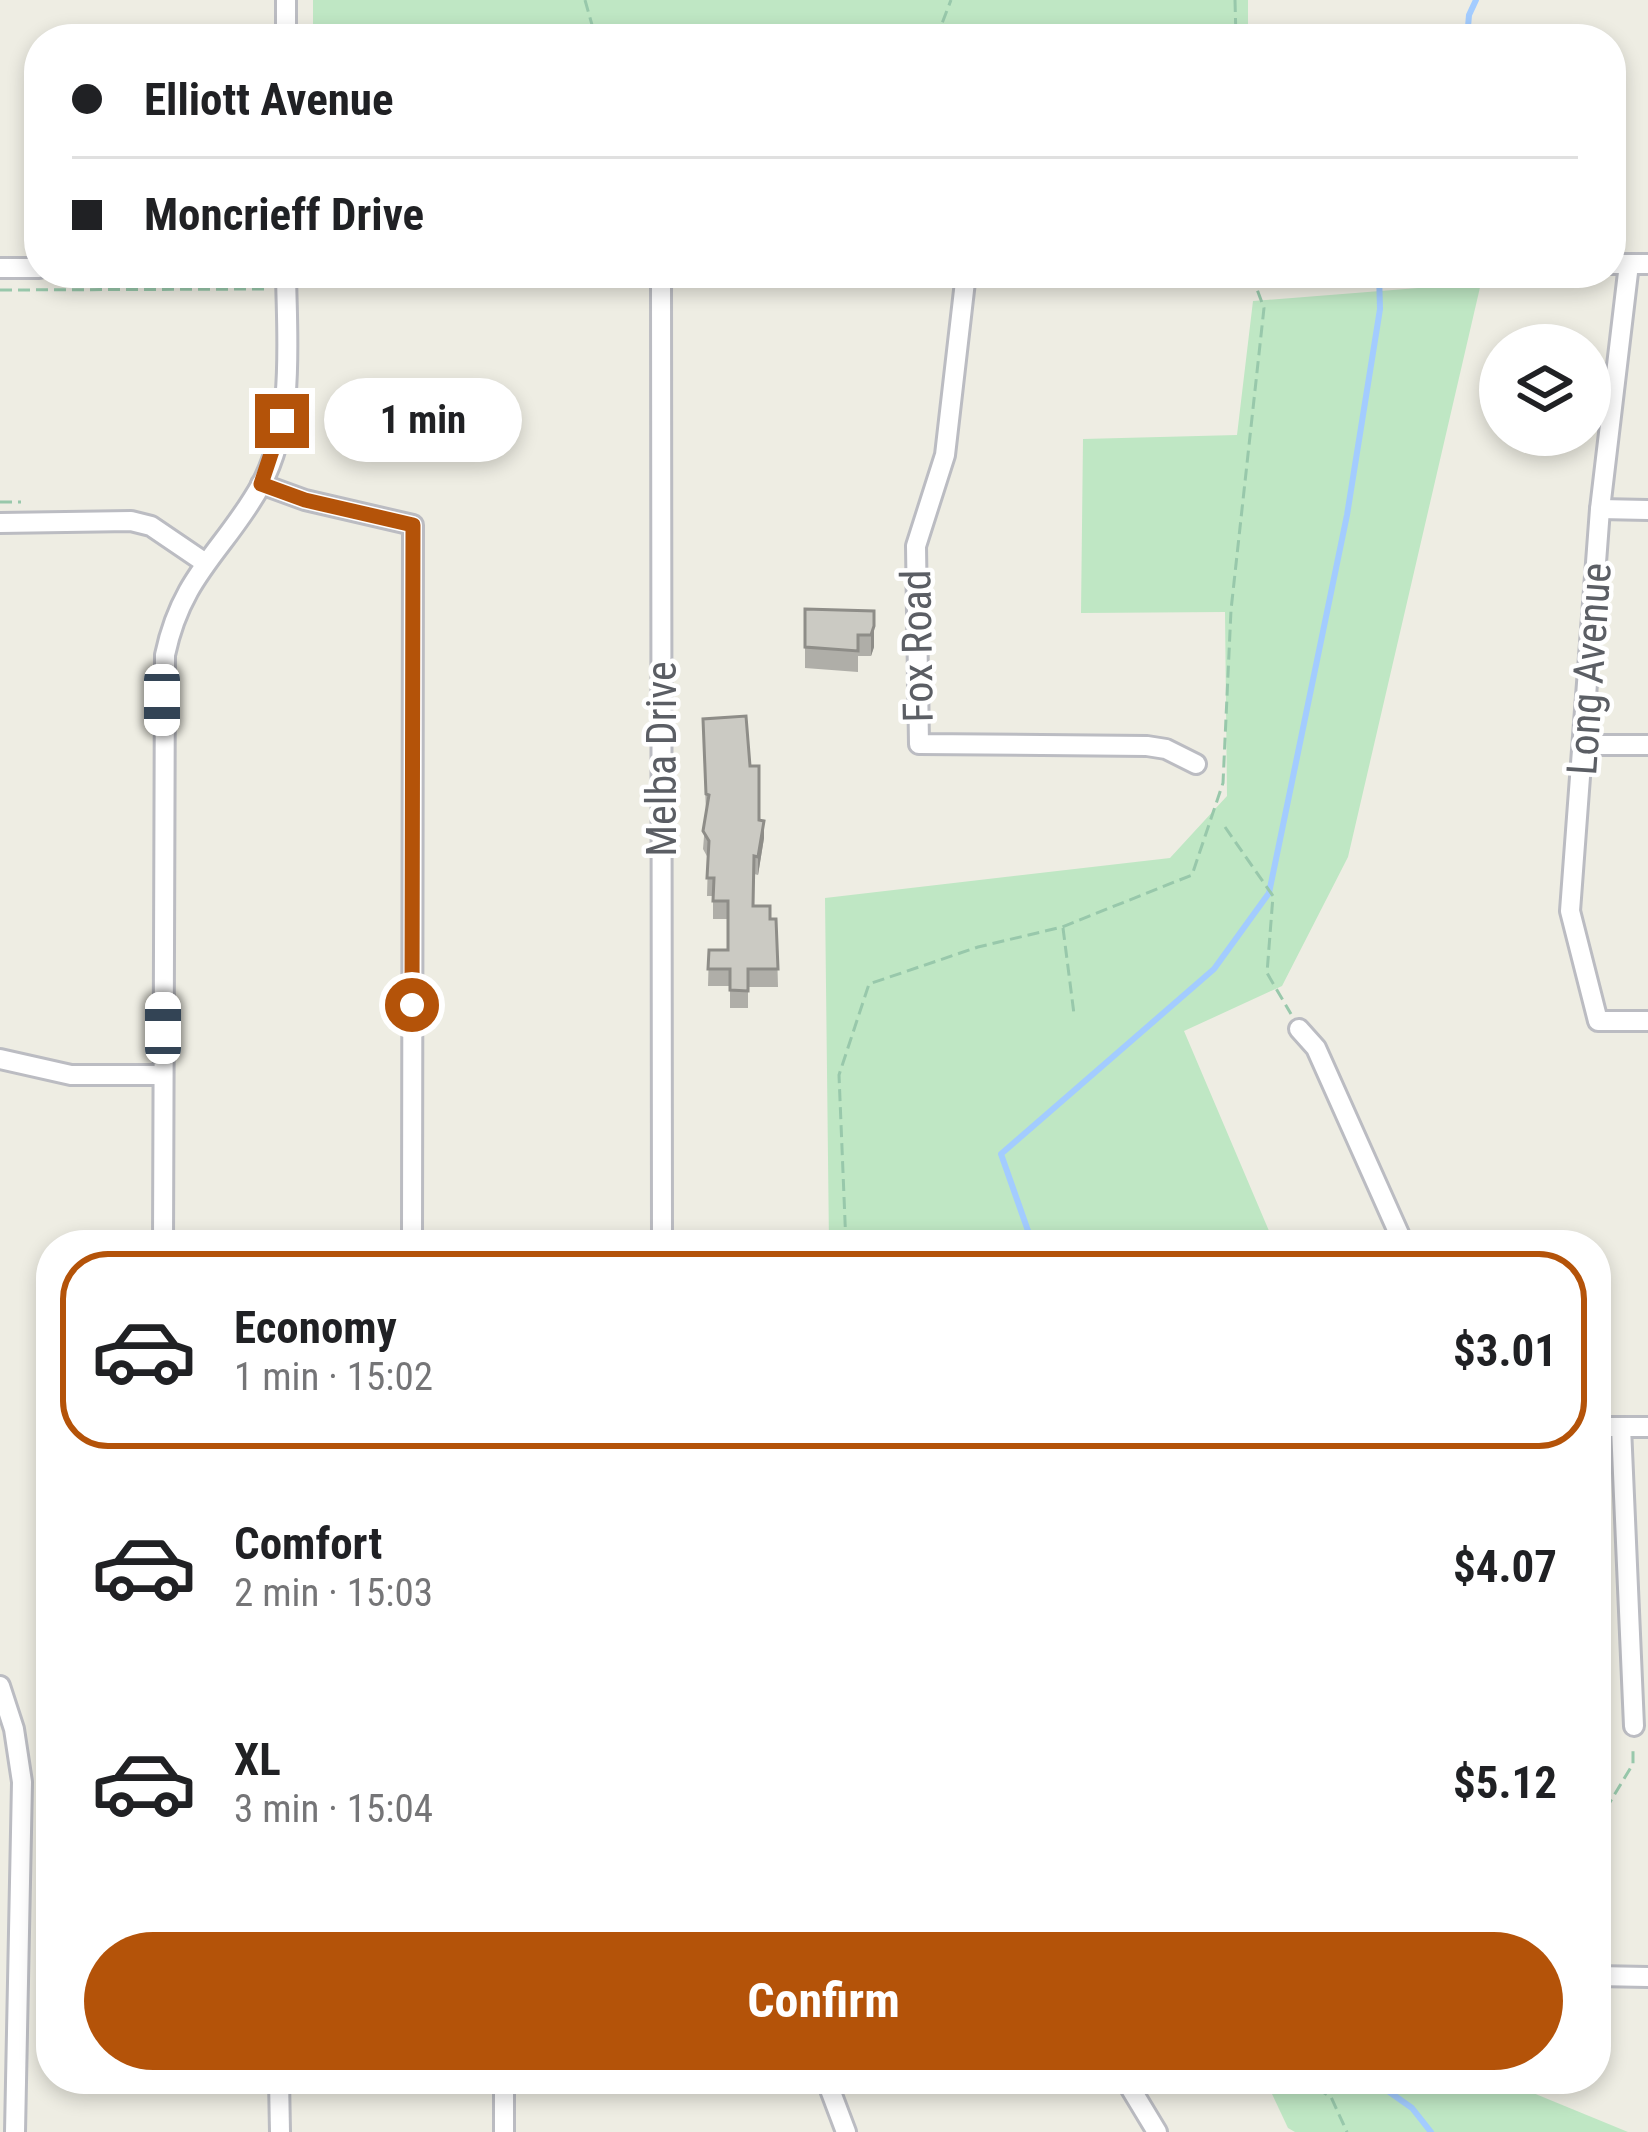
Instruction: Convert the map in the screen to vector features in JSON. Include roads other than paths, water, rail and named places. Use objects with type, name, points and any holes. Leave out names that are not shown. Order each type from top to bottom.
[{"type":"street","name":"Long Avenue","points":[[1629,264],[1600,509],[1570,911],[1598,1022],[1648,1021]]},
{"type":"street","points":[[163,1230],[165,655],[178,609],[204,562],[261,484],[278,440],[286,400],[286,288]]},
{"type":"street","name":"Melba Drive","points":[[661,288],[662,1230]]},
{"type":"street","name":"Fox Road","points":[[964,288],[945,455],[916,546],[919,744],[1148,746],[1196,764]]},
{"type":"street","points":[[261,484],[305,500],[413,525],[412,1230]]},
{"type":"street","points":[[1600,509],[1648,510]]},
{"type":"street","points":[[0,523],[131,521],[151,526],[204,562]]},
{"type":"street","points":[[1583,745],[1648,745]]},
{"type":"street","points":[[1299,1030],[1316,1048],[1397,1230]]},
{"type":"street","points":[[0,1058],[71,1075],[163,1075]]},
{"type":"street","points":[[1611,1427],[1648,1427]]},
{"type":"street","points":[[1621,1427],[1634,1726]]},
{"type":"street","points":[[0,1686],[14,1729],[22,1783],[15,2132]]},
{"type":"street","points":[[1611,1976],[1648,1977]]},
{"type":"street","points":[[279,2094],[280,2132]]},
{"type":"street","points":[[504,2094],[504,2132]]},
{"type":"street","points":[[832,2094],[846,2132]]},
{"type":"street","points":[[1134,2094],[1157,2132]]},
{"type":"waterway","points":[[1468,24],[1476,0]]},
{"type":"waterway","points":[[1028,1230],[1001,1154],[1214,969],[1269,893],[1347,515],[1379,288]]},
{"type":"waterway","points":[[1392,2094],[1412,2108],[1431,2132]]}]
